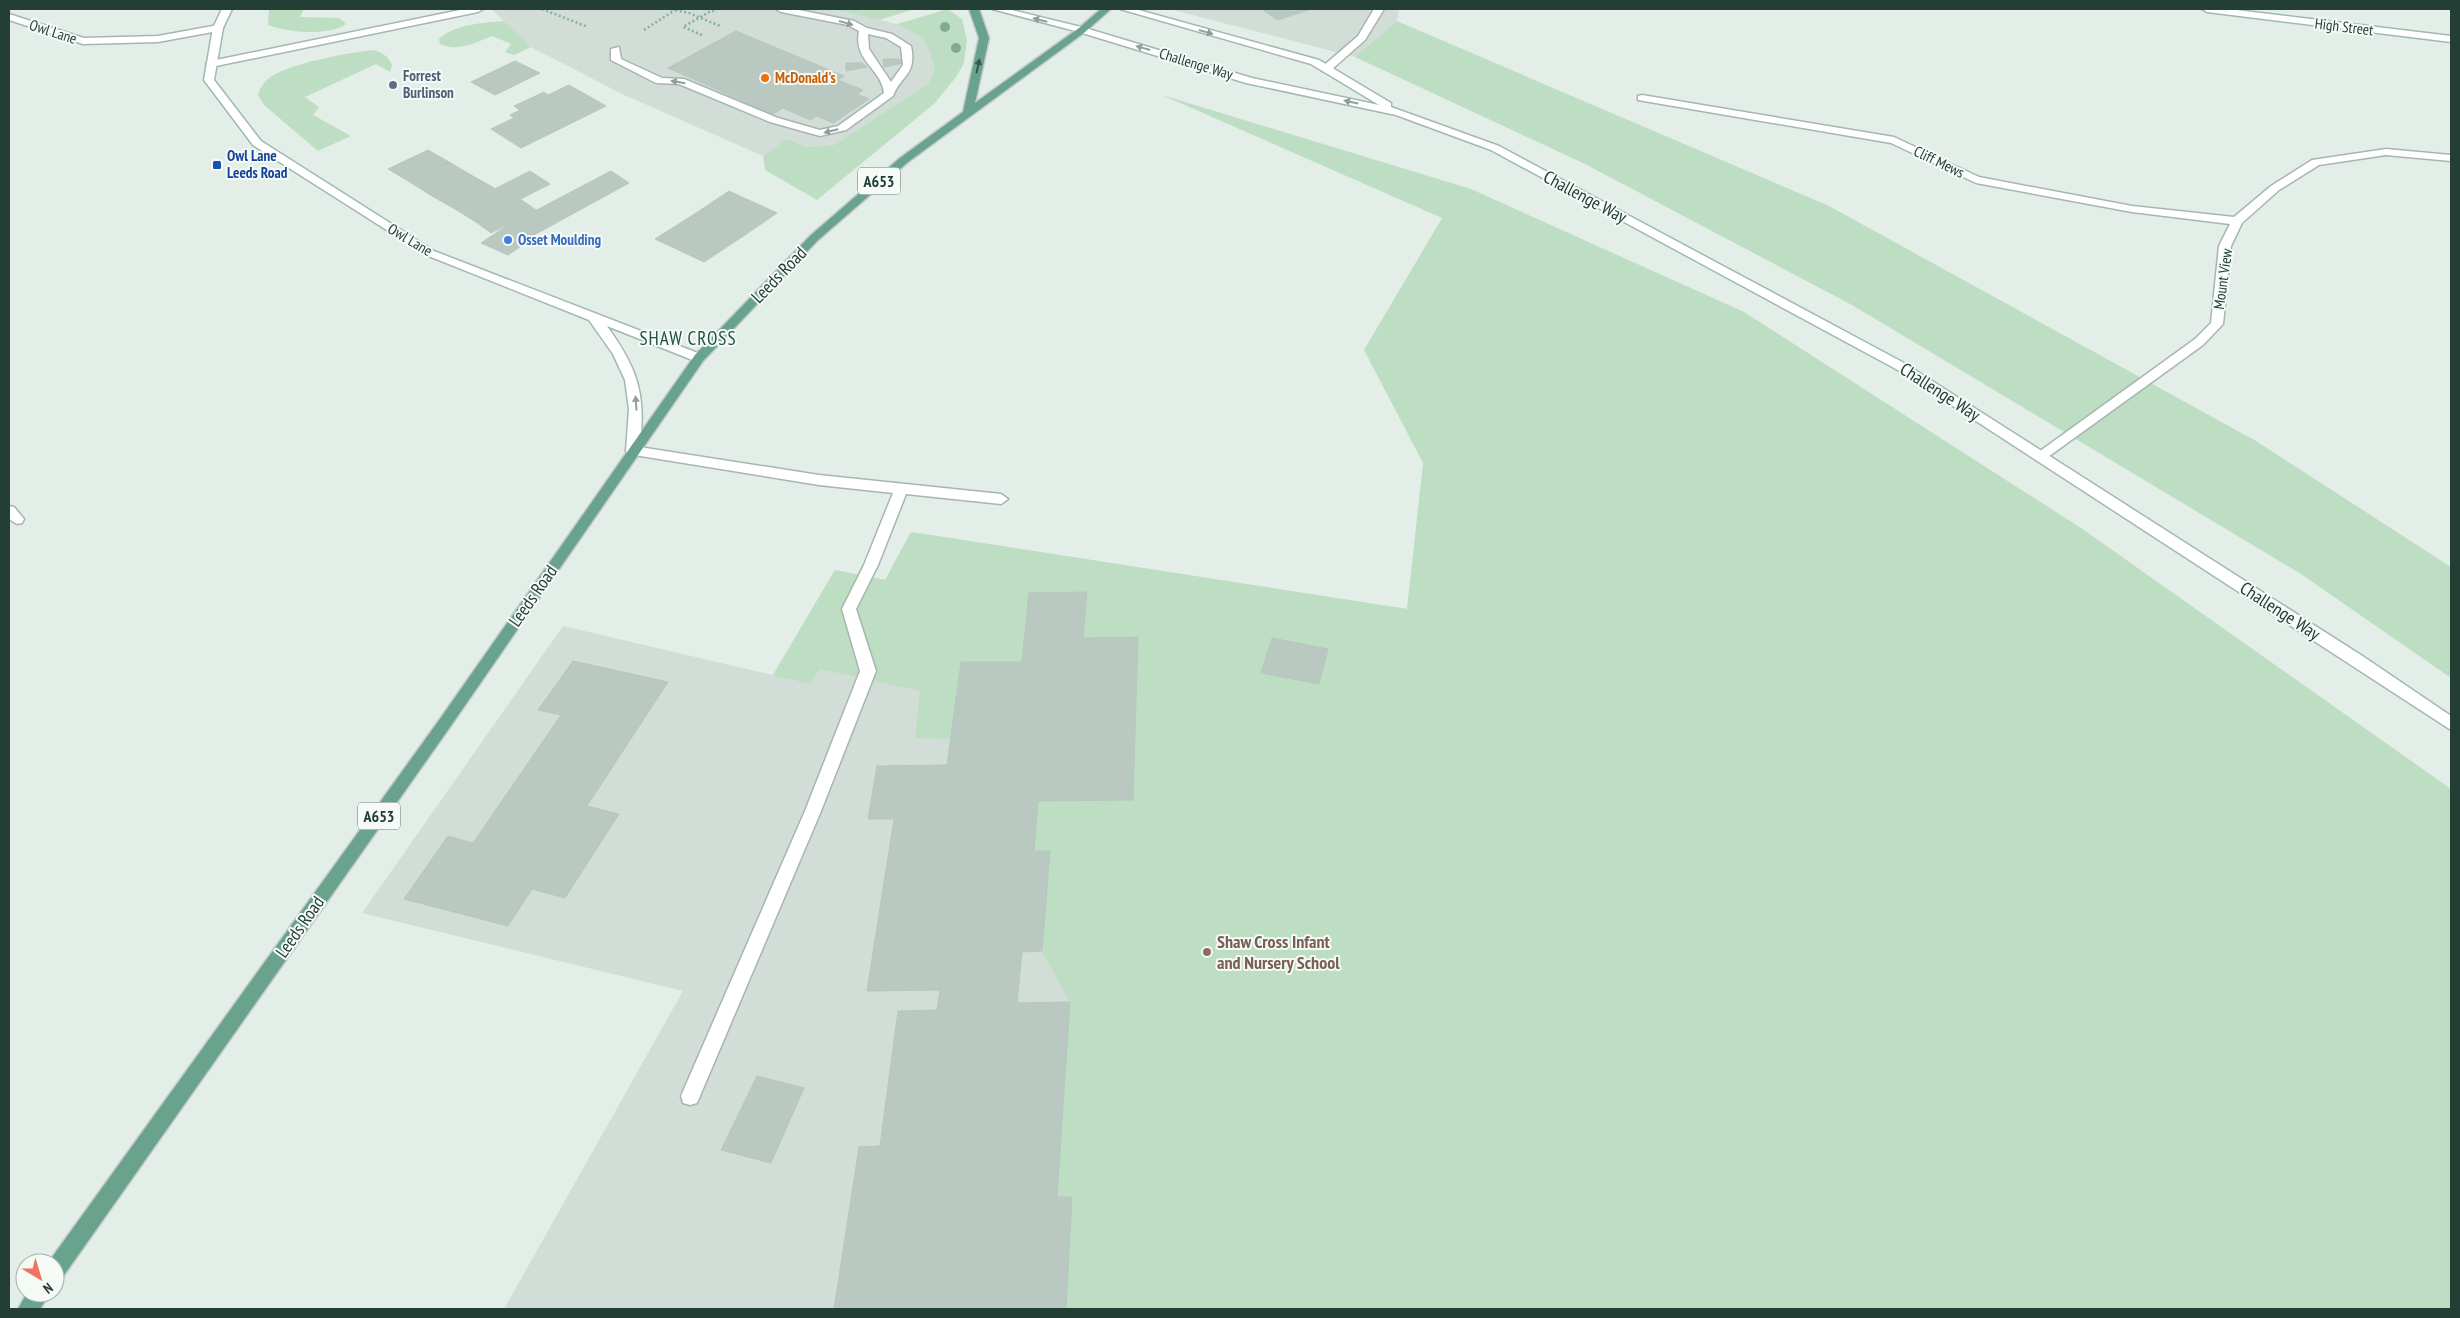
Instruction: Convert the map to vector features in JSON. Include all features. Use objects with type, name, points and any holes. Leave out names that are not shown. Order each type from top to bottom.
[{"type":"main road","name":"Owl Lane","points":[[227,9],[218,28],[208,80],[257,143],[430,253],[699,358]]},
{"type":"main road","points":[[212,64],[478,9]]},
{"type":"main road","points":[[616,49],[616,60],[660,81],[680,81],[774,120],[820,133],[842,128],[889,94],[890,89],[906,72],[910,61],[906,46],[890,36],[864,30],[851,24],[781,9]]},
{"type":"main road","points":[[968,113],[984,38],[974,9]]},
{"type":"main road","name":"Challenge Way","points":[[997,9],[1082,30],[1250,81],[1399,112],[1495,148],[1900,366],[2359,661],[2451,724]]},
{"type":"main road","name":"Leeds Road","points":[[65,1258],[445,723],[699,358],[814,238],[904,160],[1082,30],[1106,9]]},
{"type":"main road","name":"Challenge Way","points":[[1125,9],[1315,62],[1399,112]]},
{"type":"main road","points":[[1326,69],[1362,38],[1380,9]]},
{"type":"main road","name":"High Street","points":[[2208,9],[2451,39]]},
{"type":"main road","name":"Owl Lane","points":[[9,17],[83,42],[158,39],[218,28]]},
{"type":"main road","points":[[864,30],[862,34],[864,51],[875,70],[890,89]]},
{"type":"main road","name":"Cliff Mews","points":[[1642,98],[1894,140],[1976,180],[2132,209],[2237,221]]},
{"type":"main road","name":"Mount View","points":[[2041,457],[2199,342],[2217,324],[2225,246],[2237,221],[2275,188],[2316,162],[2386,152],[2451,158]]},
{"type":"main road","points":[[595,319],[630,369],[635,384],[637,418],[634,451],[819,480],[1001,499]]},
{"type":"main road","points":[[690,1096],[813,811],[868,670],[849,609],[871,565],[902,488]]},
{"type":"path","points":[[671,9],[720,26]]},
{"type":"path","points":[[702,35],[683,27],[711,11],[717,12]]},
{"type":"shaded area","points":[[491,9],[834,9],[897,24],[915,34],[929,45],[935,70],[929,84],[834,145],[807,147],[786,139],[763,156],[622,94],[531,47]]},
{"type":"shaded area","points":[[1169,9],[1399,9],[1397,21],[1355,57]]},
{"type":"shaded area","name":"Shaw Cross Infant and Nursery School","points":[[911,532],[1407,609],[2193,1309],[504,1309],[683,991],[362,913],[563,626],[773,675],[835,570],[885,580]]},
{"type":"green space","points":[[269,9],[304,9],[300,17],[339,18],[346,24],[339,28],[319,32],[286,30],[268,25]]},
{"type":"green space","points":[[834,9],[915,9],[879,20]]},
{"type":"green space","points":[[948,9],[962,19],[967,40],[964,63],[956,77],[935,103],[817,200],[765,170],[763,156],[786,139],[807,147],[834,145],[928,84],[935,70],[927,46],[914,33],[897,24]]},
{"type":"green space","points":[[504,21],[531,47],[514,55],[505,52],[511,44],[492,36],[460,47],[440,44],[439,39],[445,34],[461,27]]},
{"type":"green space","points":[[1397,21],[1829,206],[2256,441],[2451,567],[2451,678],[2301,574],[1852,305],[1585,164],[1355,57]]},
{"type":"green space","points":[[375,50],[389,59],[392,65],[390,72],[376,64],[305,97],[319,107],[313,115],[351,136],[318,151],[264,105],[258,95],[266,81],[289,68],[335,56]]},
{"type":"green space","points":[[1162,95],[1471,189],[1744,312],[2081,528],[2451,789],[2451,1309],[1066,1309],[1072,1197],[1057,1197],[1070,1002],[1042,951],[1050,851],[1034,851],[1038,801],[1133,800],[1138,637],[1083,638],[1086,592],[1029,593],[1022,662],[961,662],[951,739],[915,738],[920,691],[820,669],[810,684],[773,675],[835,570],[885,580],[911,532],[1407,609],[1423,463],[1364,350],[1442,218]]},
{"type":"building","points":[[1262,9],[1312,9],[1277,20]]},
{"type":"building","name":"McDonald's","points":[[736,31],[844,76],[838,80],[863,90],[857,94],[869,99],[833,123],[817,116],[810,120],[783,108],[773,114],[668,68]]},
{"type":"building","points":[[883,59],[899,59],[904,63],[884,67]]},
{"type":"building","points":[[515,61],[540,73],[495,95],[471,82]]},
{"type":"building","points":[[846,63],[862,63],[867,67],[846,71]]},
{"type":"building","points":[[569,85],[606,106],[521,148],[491,129],[514,118],[510,115],[520,110],[514,106],[544,92],[548,95]]},
{"type":"building","points":[[428,150],[449,162],[410,182],[388,169]]},
{"type":"building","points":[[449,162],[471,175],[432,196],[410,182]]},
{"type":"building","points":[[530,171],[550,184],[476,222],[455,209]]},
{"type":"building","points":[[611,171],[629,183],[534,235],[508,225]]},
{"type":"building","points":[[471,175],[494,188],[455,209],[432,196]]},
{"type":"building","points":[[729,191],[777,213],[742,237],[693,215]]},
{"type":"building","points":[[520,199],[536,210],[491,233],[476,222]]},
{"type":"building","points":[[693,215],[742,237],[704,262],[655,239]]},
{"type":"building","name":"Osset Moulding","points":[[508,225],[536,236],[508,255],[481,243]]},
{"type":"building","points":[[1087,592],[1083,638],[1138,637],[1133,800],[1038,801],[1034,851],[1050,851],[1042,951],[1022,952],[1017,1003],[1070,1002],[1057,1197],[1072,1197],[1066,1309],[834,1309],[859,1147],[880,1146],[898,1011],[937,1010],[940,990],[867,991],[894,819],[868,819],[877,766],[947,765],[961,662],[1022,662],[1029,593]]},
{"type":"building","points":[[1272,638],[1328,649],[1319,684],[1261,673]]},
{"type":"building","points":[[573,661],[668,682],[587,806],[619,814],[565,898],[532,889],[508,926],[404,899],[448,836],[473,843],[561,715],[538,710]]},
{"type":"building","points":[[757,1076],[804,1088],[771,1163],[721,1150]]},
{"type":"place","name":"McDonald's","points":[[765,78]]},
{"type":"place","name":"Forrest Burlinson","points":[[393,85]]},
{"type":"place","name":"Owl Lane Leeds Road","points":[[217,165]]},
{"type":"place","name":"Osset Moulding","points":[[508,240]]},
{"type":"place","name":"Shaw Cross Infant and Nursery School","points":[[1207,952]]},
{"type":"district","name":"SHAW CROSS","points":[[688,338]]}]
